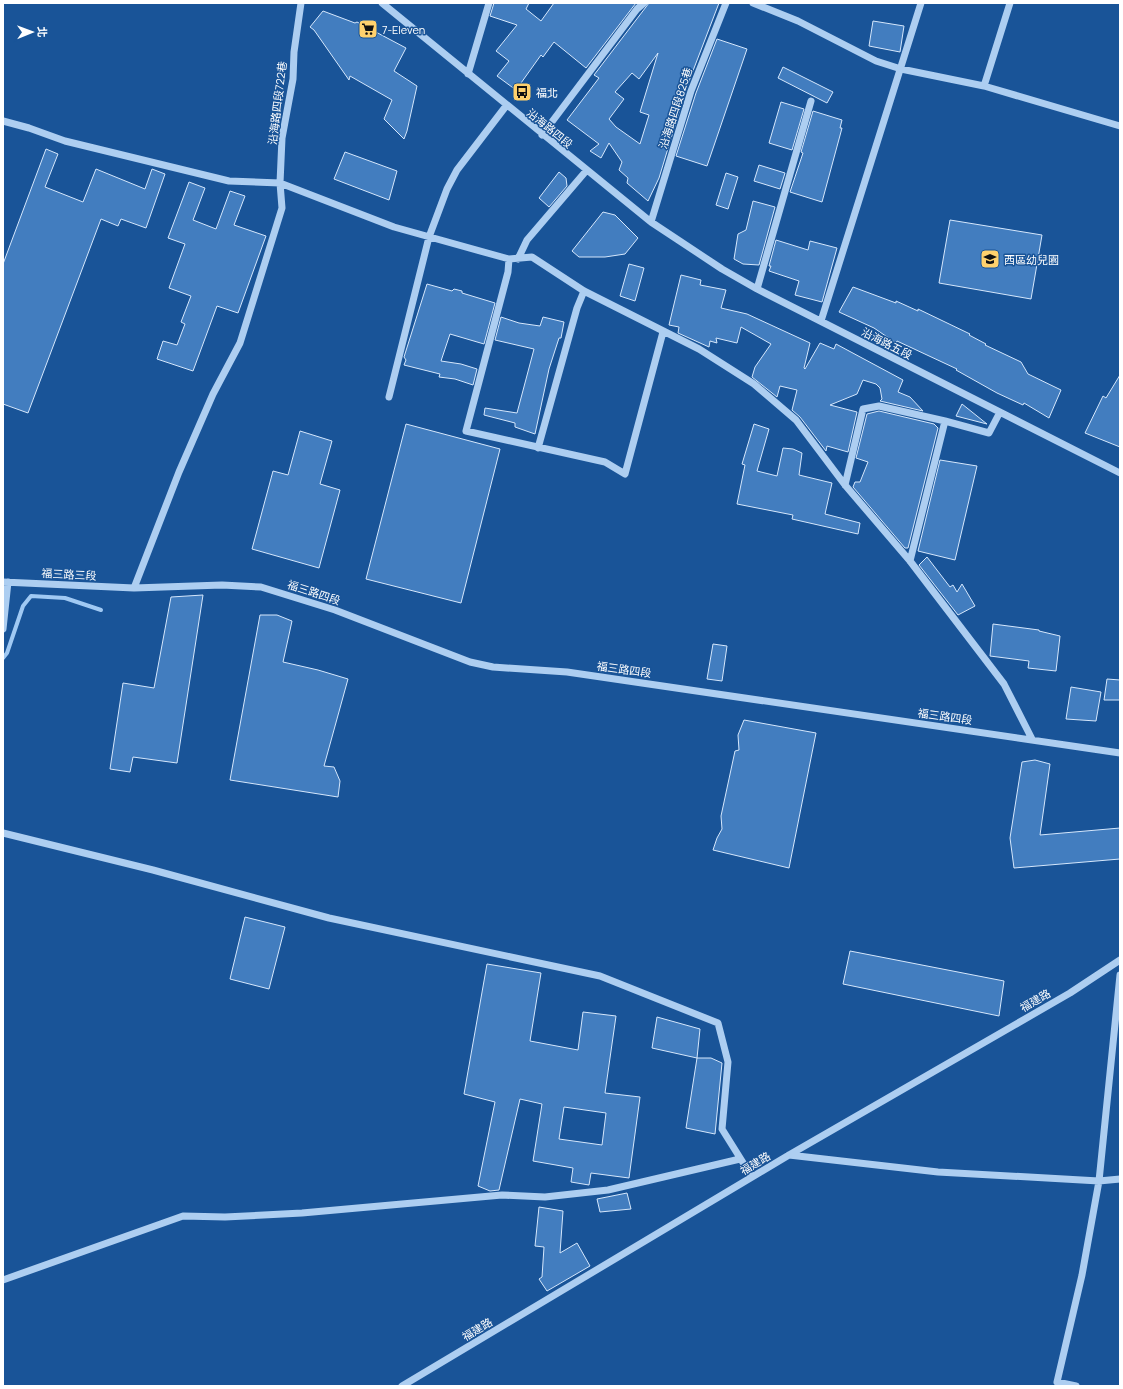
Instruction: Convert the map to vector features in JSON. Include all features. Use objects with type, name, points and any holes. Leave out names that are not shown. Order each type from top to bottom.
[{"type":"street","name":"沿海路四段722巷","points":[[134,588],[182,465],[213,394],[240,343],[282,208],[280,183],[282,138],[293,79],[294,52],[302,3]]},
{"type":"street","name":"沿海路四段","points":[[382,3],[506,106],[650,222]]},
{"type":"street","points":[[468,74],[489,3]]},
{"type":"street","points":[[542,135],[637,9],[644,3]]},
{"type":"street","name":"沿海路四段825巷","points":[[650,222],[691,91],[726,3]]},
{"type":"street","points":[[753,3],[798,21],[876,61],[900,69],[984,86],[1120,126]]},
{"type":"street","points":[[821,321],[921,3]]},
{"type":"street","points":[[984,86],[1010,3]]},
{"type":"street","points":[[757,289],[811,101]]},
{"type":"street","points":[[389,397],[429,237],[447,189],[457,170],[506,106]]},
{"type":"street","points":[[3,121],[29,128],[65,141],[230,181],[280,183],[394,227],[509,259],[532,257],[584,291],[699,349],[754,384],[796,420],[845,485],[910,561],[1004,684],[1032,739]]},
{"type":"street","points":[[518,259],[527,240],[586,171]]},
{"type":"street","name":"沿海路五段","points":[[650,222],[722,269],[757,289],[1120,473]]},
{"type":"street","points":[[509,259],[508,272],[466,431],[605,462],[626,474],[663,332]]},
{"type":"street","points":[[538,448],[577,308],[584,291]]},
{"type":"street","points":[[845,485],[862,409],[879,406],[989,433],[1000,412]]},
{"type":"street","points":[[910,561],[945,421]]},
{"type":"street","points":[[3,629],[5,582]]},
{"type":"street","name":"福三路三段","points":[[5,582],[134,588]]},
{"type":"street","name":"福三路四段","points":[[134,588],[222,585],[261,587],[334,610],[470,662],[493,667],[575,673],[1120,753]]},
{"type":"street","points":[[3,832],[153,870],[329,918],[600,976],[718,1023],[728,1062],[722,1129],[752,1177]]},
{"type":"street","name":"福建路","points":[[402,1386],[789,1155],[1070,993],[1120,960]]},
{"type":"street","points":[[1076,1386],[1057,1384],[1082,1276],[1099,1181],[1120,975]]},
{"type":"street","points":[[789,1155],[938,1172],[1099,1181],[1120,1179]]},
{"type":"street","points":[[3,1280],[183,1216],[224,1217],[302,1213],[502,1195],[553,1196],[608,1190],[740,1159]]},
{"type":"building","points":[[494,3],[529,3],[526,9],[541,21],[554,3],[636,3],[586,68],[554,42],[543,57],[541,55],[516,90],[497,76],[509,61],[496,51],[517,25],[490,16]]},
{"type":"building","points":[[649,3],[719,3],[686,89],[659,178],[648,201],[627,183],[628,178],[619,170],[622,162],[609,143],[601,158],[590,151],[599,144],[567,120],[599,78],[594,75]],"holes":[[[658,53],[640,112],[649,115],[640,144],[616,127],[609,119],[624,99],[615,92],[632,73],[639,79]]]},
{"type":"building","points":[[323,11],[355,23],[357,22],[406,48],[394,71],[417,86],[404,139],[384,119],[392,100],[350,76],[349,80],[314,30],[310,27]]},
{"type":"building","points":[[873,21],[904,26],[900,52],[869,46]]},
{"type":"building","points":[[717,39],[747,49],[707,166],[676,156],[696,93]]},
{"type":"building","points":[[783,67],[833,92],[827,103],[778,78]]},
{"type":"building","points":[[781,102],[804,109],[792,150],[769,143]]},
{"type":"building","points":[[813,111],[842,120],[840,128],[842,128],[822,202],[790,192],[803,153],[801,152]]},
{"type":"building","points":[[46,149],[58,154],[45,187],[83,202],[96,169],[145,189],[152,169],[165,174],[146,228],[121,219],[118,226],[101,219],[28,413],[3,404],[3,264]]},
{"type":"building","points":[[345,152],[397,171],[389,200],[334,179]]},
{"type":"building","points":[[759,165],[785,173],[780,189],[754,181]]},
{"type":"building","points":[[559,172],[566,178],[567,186],[549,207],[539,198]]},
{"type":"building","points":[[726,173],[738,177],[728,209],[716,205]]},
{"type":"building","points":[[189,182],[205,188],[193,220],[216,229],[230,191],[245,196],[234,225],[266,236],[238,313],[217,306],[193,371],[157,359],[163,341],[177,345],[185,324],[181,322],[191,296],[169,288],[185,244],[168,238]]},
{"type":"building","points":[[753,201],[775,207],[759,265],[743,264],[734,259],[738,234],[746,230]]},
{"type":"building","points":[[603,212],[615,215],[638,238],[625,254],[605,257],[579,257],[572,251]]},
{"type":"building","name":"西區幼兒園","points":[[950,220],[1042,235],[1031,299],[939,283]]},
{"type":"building","points":[[776,240],[808,250],[810,241],[837,248],[822,302],[795,295],[799,281],[769,271]]},
{"type":"building","points":[[629,264],[644,268],[635,301],[620,296]]},
{"type":"building","points":[[681,275],[701,280],[700,285],[726,290],[721,308],[747,314],[810,343],[805,369],[820,343],[834,349],[836,344],[903,380],[898,392],[910,397],[923,411],[880,401],[882,399],[880,388],[876,384],[863,380],[857,394],[830,405],[857,412],[848,452],[827,446],[826,451],[800,417],[792,410],[797,390],[780,386],[777,397],[752,377],[755,367],[771,344],[741,327],[737,343],[716,338],[717,343],[710,341],[709,347],[678,333],[679,327],[669,325]]},
{"type":"building","points":[[427,284],[452,291],[454,289],[462,291],[462,293],[495,303],[484,344],[450,334],[441,361],[461,364],[477,369],[473,385],[455,379],[439,377],[440,374],[404,365],[406,360],[404,357]]},
{"type":"building","points":[[853,287],[896,303],[896,301],[918,311],[918,309],[970,334],[969,335],[986,344],[985,345],[1021,362],[1028,374],[1061,390],[1049,418],[1024,403],[1023,405],[997,393],[956,370],[957,369],[897,341],[896,343],[874,328],[839,312]]},
{"type":"building","points":[[501,317],[519,323],[540,326],[543,317],[564,322],[561,338],[559,338],[549,369],[535,434],[515,427],[515,423],[484,415],[485,408],[517,413],[534,349],[495,340]]},
{"type":"building","points":[[1120,375],[1120,447],[1085,433],[1103,396],[1106,398]]},
{"type":"building","points":[[962,404],[987,424],[956,416]]},
{"type":"building","points":[[879,411],[934,424],[938,428],[908,548],[905,548],[853,487],[855,482],[860,482],[868,462],[856,458],[867,414]]},
{"type":"building","points":[[406,424],[500,449],[461,603],[366,579]]},
{"type":"building","points":[[754,424],[769,429],[757,471],[777,476],[783,448],[793,449],[802,453],[799,475],[832,483],[825,514],[860,523],[858,534],[792,519],[793,515],[737,504],[745,465],[742,464]]},
{"type":"building","points":[[300,431],[332,441],[320,484],[340,490],[319,568],[252,549],[273,471],[288,475]]},
{"type":"building","points":[[940,460],[977,466],[955,560],[918,551]]},
{"type":"building","points":[[927,557],[950,587],[953,585],[957,592],[962,584],[975,606],[958,615],[919,565]]},
{"type":"building","points":[[203,595],[177,763],[133,757],[130,772],[110,769],[123,683],[154,688],[171,597]]},
{"type":"building","points":[[260,615],[277,615],[292,621],[283,662],[348,679],[324,766],[334,767],[340,781],[338,797],[230,780]]},
{"type":"building","points":[[993,624],[1039,630],[1060,636],[1056,671],[1028,668],[1029,661],[990,656]]},
{"type":"building","points":[[713,644],[727,646],[722,681],[707,679]]},
{"type":"building","points":[[1107,679],[1120,680],[1120,700],[1104,700]]},
{"type":"building","points":[[1071,687],[1101,692],[1096,721],[1066,719]]},
{"type":"building","points":[[744,720],[816,733],[789,868],[713,850],[722,829],[721,816],[735,751],[739,750],[738,735]]},
{"type":"building","points":[[1035,760],[1050,764],[1040,835],[1120,828],[1120,859],[1014,868],[1010,838],[1022,762]]},
{"type":"building","points":[[245,917],[285,927],[269,989],[230,979]]},
{"type":"building","points":[[850,951],[1004,981],[999,1016],[843,984]]},
{"type":"building","points":[[487,964],[541,973],[530,1041],[578,1050],[583,1012],[616,1016],[605,1093],[640,1097],[629,1178],[591,1173],[589,1185],[571,1182],[573,1168],[533,1161],[542,1104],[520,1099],[499,1190],[490,1191],[478,1186],[495,1102],[464,1094]],"holes":[[[564,1107],[606,1113],[602,1145],[559,1139]]]},
{"type":"building","points":[[657,1017],[700,1029],[697,1058],[652,1048]]},
{"type":"building","points":[[697,1058],[711,1058],[722,1063],[715,1134],[686,1128]]},
{"type":"building","points":[[627,1193],[631,1209],[600,1212],[597,1199]]},
{"type":"building","points":[[539,1207],[563,1211],[560,1253],[577,1243],[590,1266],[547,1291],[539,1279],[542,1277],[544,1247],[535,1246]]},
{"type":"waterway","points":[[3,658],[7,653],[23,606],[31,596],[65,598],[101,610]]},
{"type":"place","name":"7-Eleven","points":[[368,29]]},
{"type":"place","name":"福北","points":[[522,92]]},
{"type":"place","name":"西區幼兒園","points":[[990,259]]}]
